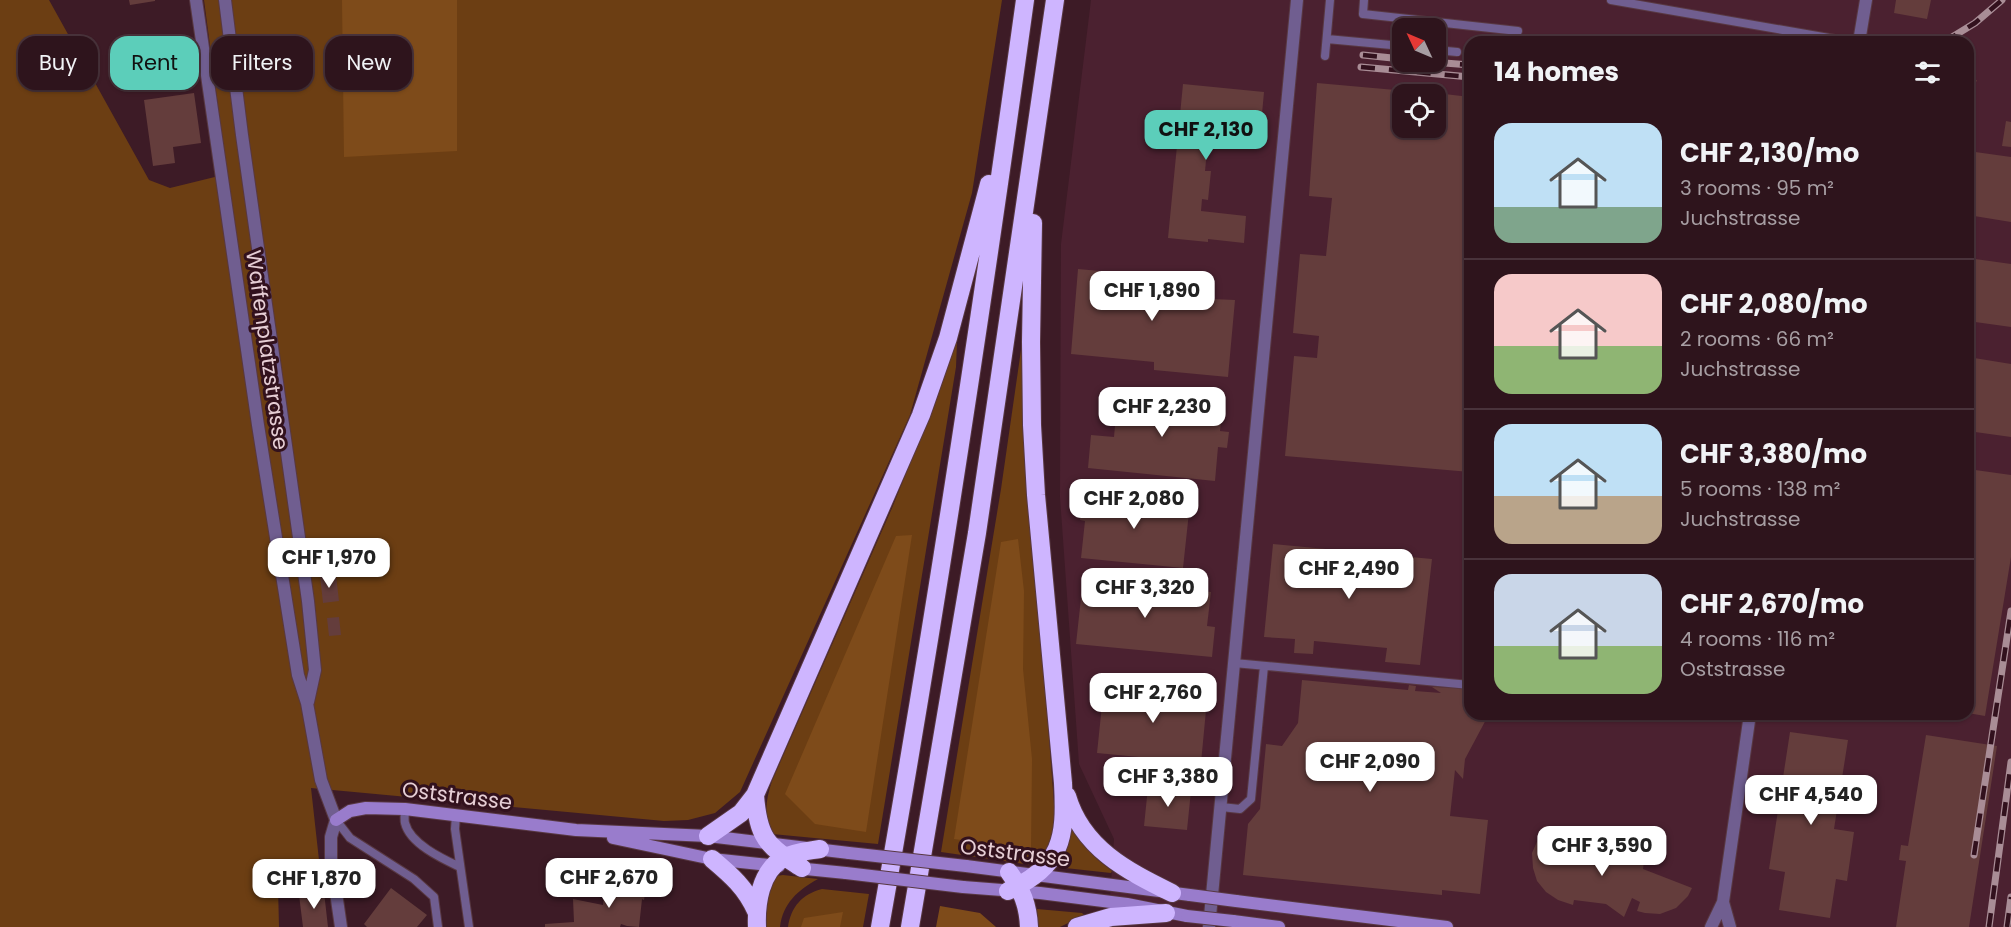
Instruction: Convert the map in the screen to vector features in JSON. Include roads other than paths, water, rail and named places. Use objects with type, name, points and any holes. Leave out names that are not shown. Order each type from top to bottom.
[{"type":"highway","points":[[880,927],[940,579],[1025,0]]},
{"type":"highway","points":[[910,927],[940,762],[975,545],[1055,0]]},
{"type":"highway","points":[[708,836],[741,813],[755,795],[904,456],[948,338],[1011,101]]},
{"type":"highway","points":[[1029,927],[1029,912],[1014,885],[1037,875],[1051,859],[1061,838],[1065,813],[1036,495],[1032,425],[1031,342],[1035,141]]},
{"type":"highway","points":[[1064,783],[1074,813],[1085,832],[1101,850],[1120,866],[1172,893]]},
{"type":"highway","points":[[755,795],[758,819],[779,861],[802,868]]},
{"type":"highway","points":[[756,919],[761,888],[768,873],[779,861],[820,849]]},
{"type":"highway","points":[[712,859],[739,882],[751,898],[756,919]]},
{"type":"highway","points":[[1077,927],[1111,917],[1166,913]]},
{"type":"main road","name":"Oststrasse","points":[[336,820],[350,811],[366,808],[405,809],[576,830],[708,836],[966,866],[1014,885]]},
{"type":"main road","name":"Oststrasse","points":[[576,830],[712,859],[779,861]]},
{"type":"main road","name":"Oststrasse","points":[[802,868],[963,887],[1014,885],[1166,913],[1279,927]]},
{"type":"main road","name":"Oststrasse","points":[[1037,875],[1447,927]]},
{"type":"street","name":"Waffenplatzstrasse","points":[[196,0],[265,470],[298,675],[307,703],[321,780],[336,820],[331,858],[341,927]]},
{"type":"street","name":"Waffenplatzstrasse","points":[[225,0],[308,601],[315,670],[307,703]]},
{"type":"street","points":[[1209,927],[1297,0]]},
{"type":"street","points":[[1860,36],[1866,0]]},
{"type":"street","points":[[1711,927],[1723,902],[1749,720]]},
{"type":"street","points":[[1723,902],[1730,927]]},
{"type":"lane","points":[[1325,56],[1330,0]]},
{"type":"lane","points":[[1364,0],[1363,14],[1518,31]]},
{"type":"lane","points":[[1611,0],[1818,36]]},
{"type":"lane","points":[[1327,39],[1392,45]]},
{"type":"lane","points":[[1446,51],[1456,52]]},
{"type":"lane","points":[[1234,663],[1464,684]]},
{"type":"lane","points":[[1221,807],[1240,809],[1251,799],[1264,666]]},
{"type":"lane","points":[[405,809],[404,823],[411,835],[435,855],[460,867]]},
{"type":"lane","points":[[456,815],[455,829],[469,927]]},
{"type":"lane","points":[[336,820],[350,838],[414,879],[434,897],[438,927]]},
{"type":"railway","points":[[1954,36],[1975,23],[2002,0]]},
{"type":"railway","points":[[1363,55],[1392,58]]},
{"type":"railway","points":[[1446,63],[1464,65]]},
{"type":"railway","points":[[1361,67],[1464,76]]},
{"type":"railway","points":[[1974,855],[2011,611]]},
{"type":"railway","points":[[1989,927],[2011,762]]},
{"type":"railway","points":[[2007,927],[2011,897]]}]
